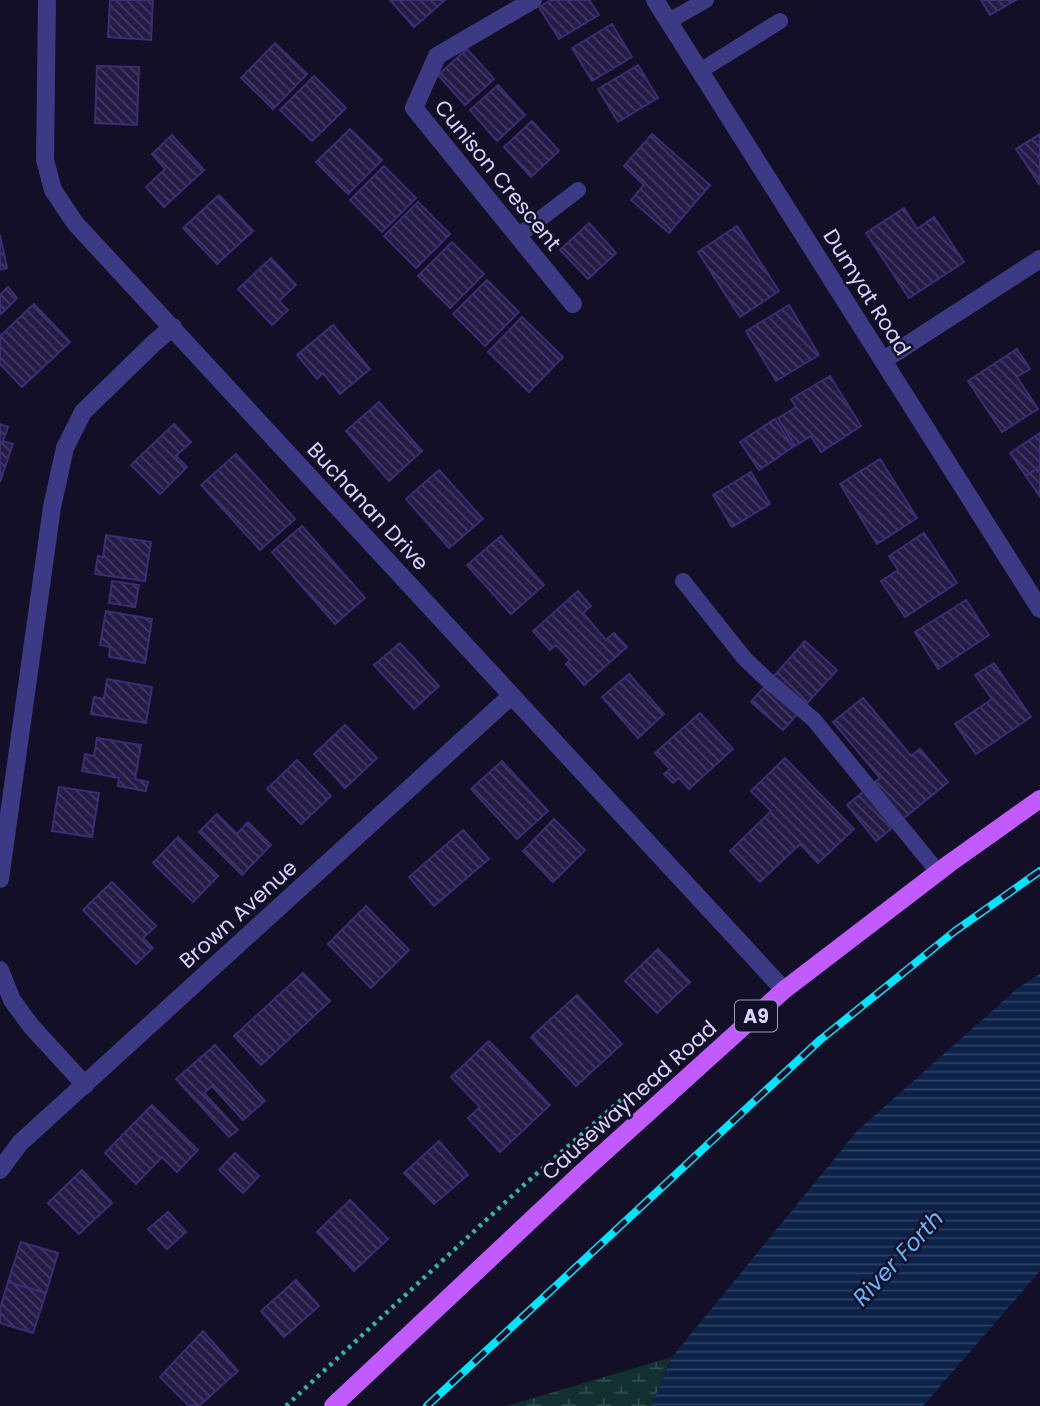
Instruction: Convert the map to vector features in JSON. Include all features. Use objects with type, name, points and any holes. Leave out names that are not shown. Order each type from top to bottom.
[{"type":"main road","name":"Causewayhead Road","points":[[333,1406],[578,1175],[784,990],[938,872],[1040,799]]},
{"type":"street","name":"Buchanan Drive","points":[[47,0],[45,160],[53,190],[75,223],[784,990]]},
{"type":"street","name":"Cunison Crescent","points":[[533,0],[437,56],[414,108],[573,304]]},
{"type":"street","name":"Dumyat Road","points":[[655,0],[1040,609]]},
{"type":"street","points":[[884,360],[1040,258]]},
{"type":"street","points":[[0,879],[52,507],[65,448],[83,412],[173,327]]},
{"type":"street","name":"Brown Avenue","points":[[0,1170],[20,1143],[511,696]]},
{"type":"street","points":[[0,970],[12,1000],[31,1026],[85,1085]]},
{"type":"lane","points":[[669,22],[706,0]]},
{"type":"lane","points":[[700,71],[780,21]]},
{"type":"lane","points":[[518,236],[578,190]]},
{"type":"lane","points":[[683,581],[745,659],[814,720],[938,872]]},
{"type":"green space","points":[[672,1357],[651,1406],[506,1406]]},
{"type":"water","name":"River Forth","points":[[1040,974],[1040,1271],[923,1406],[651,1406],[672,1357],[857,1131],[1018,988]]},
{"type":"building","points":[[110,0],[153,0],[151,40],[108,37]]},
{"type":"building","points":[[390,0],[445,0],[414,27]]},
{"type":"building","points":[[551,0],[589,0],[599,15],[559,39],[539,7]]},
{"type":"building","points":[[981,0],[1016,0],[990,15]]},
{"type":"building","points":[[612,24],[632,57],[592,81],[572,48]]},
{"type":"building","points":[[275,43],[307,74],[273,109],[241,78]]},
{"type":"building","points":[[467,49],[494,79],[465,105],[438,75]]},
{"type":"building","points":[[638,65],[658,98],[618,122],[598,89]]},
{"type":"building","points":[[97,66],[139,67],[137,125],[95,123]]},
{"type":"building","points":[[314,76],[346,108],[312,141],[280,110]]},
{"type":"building","points":[[498,85],[525,115],[497,141],[470,110]]},
{"type":"building","points":[[532,121],[559,151],[531,177],[504,147]]},
{"type":"building","points":[[350,129],[382,160],[348,194],[316,162]]},
{"type":"building","points":[[652,134],[710,185],[669,233],[631,200],[644,185],[624,166]]},
{"type":"building","points":[[1040,134],[1040,183],[1039,184],[1016,149]]},
{"type":"building","points":[[172,135],[204,170],[164,207],[146,187],[165,169],[152,154]]},
{"type":"building","points":[[384,166],[416,198],[382,232],[350,200]]},
{"type":"building","points":[[219,195],[253,231],[217,264],[183,228]]},
{"type":"building","points":[[418,202],[450,234],[416,268],[384,236]]},
{"type":"building","points":[[904,208],[917,229],[934,217],[964,262],[909,298],[866,233]]},
{"type":"building","points":[[589,223],[616,253],[588,279],[560,250]]},
{"type":"building","points":[[737,226],[779,291],[740,317],[698,252]]},
{"type":"building","points":[[0,235],[7,268],[0,270]]},
{"type":"building","points":[[452,242],[484,274],[450,308],[418,276]]},
{"type":"building","points":[[271,258],[296,285],[279,301],[288,310],[272,325],[238,289]]},
{"type":"building","points":[[487,280],[519,312],[485,346],[453,314]]},
{"type":"building","points":[[8,287],[17,298],[1,314],[0,295]]},
{"type":"building","points":[[34,304],[70,342],[22,387],[0,364],[0,336]]},
{"type":"building","points":[[789,305],[819,355],[776,381],[746,331]]},
{"type":"building","points":[[522,317],[563,357],[529,392],[488,352]]},
{"type":"building","points":[[333,325],[370,369],[340,394],[323,373],[317,379],[297,355]]},
{"type":"building","points":[[1017,349],[1030,369],[1017,377],[1038,409],[1002,432],[968,381]]},
{"type":"building","points":[[830,376],[861,426],[821,452],[811,436],[795,446],[778,418],[796,407],[791,399]]},
{"type":"building","points":[[379,402],[422,451],[389,481],[346,431]]},
{"type":"building","points":[[775,419],[793,447],[759,470],[740,442]]},
{"type":"building","points":[[0,424],[8,427],[3,441],[13,444],[0,482]]},
{"type":"building","points":[[174,424],[191,442],[176,456],[187,467],[160,494],[131,465]]},
{"type":"building","points":[[1040,433],[1040,466],[1026,476],[1010,453]]},
{"type":"building","points":[[236,454],[295,519],[260,550],[201,485]]},
{"type":"building","points":[[880,459],[917,518],[877,544],[840,484]]},
{"type":"building","points":[[1040,466],[1040,497],[1026,476]]},
{"type":"building","points":[[439,470],[483,519],[449,548],[406,499]]},
{"type":"building","points":[[751,472],[770,504],[732,527],[713,495]]},
{"type":"building","points":[[302,526],[365,598],[335,624],[272,552]]},
{"type":"building","points":[[924,533],[957,583],[905,617],[881,581],[898,570],[889,556]]},
{"type":"building","points":[[106,535],[151,542],[145,581],[95,574],[98,556],[103,557]]},
{"type":"building","points":[[501,536],[544,585],[511,614],[467,565]]},
{"type":"building","points":[[112,581],[139,585],[135,607],[109,603]]},
{"type":"building","points":[[578,591],[591,606],[583,613],[606,640],[614,633],[627,647],[584,685],[566,664],[570,660],[556,645],[550,650],[533,631]]},
{"type":"building","points":[[966,600],[989,635],[938,669],[915,632]]},
{"type":"building","points":[[106,611],[152,619],[145,663],[109,657],[110,647],[100,645]]},
{"type":"building","points":[[805,641],[837,670],[783,730],[751,702]]},
{"type":"building","points":[[400,643],[439,686],[414,709],[374,665]]},
{"type":"building","points":[[994,663],[1031,717],[976,754],[955,724],[992,699],[975,675]]},
{"type":"building","points":[[629,674],[664,714],[638,738],[602,697]]},
{"type":"building","points":[[107,679],[152,687],[146,723],[91,714],[94,697],[104,699]]},
{"type":"building","points":[[863,698],[911,756],[920,749],[948,782],[876,841],[847,805],[880,778],[833,722]]},
{"type":"building","points":[[700,713],[733,749],[689,789],[679,778],[673,783],[664,774],[670,769],[655,753]]},
{"type":"building","points":[[345,725],[377,758],[345,788],[314,754]]},
{"type":"building","points":[[97,738],[141,745],[135,779],[148,782],[146,791],[118,786],[119,778],[82,771],[85,754],[94,756]]},
{"type":"building","points":[[785,758],[854,829],[818,863],[800,844],[760,882],[730,851],[771,811],[751,791]]},
{"type":"building","points":[[297,760],[331,796],[301,824],[267,789]]},
{"type":"building","points":[[502,761],[548,811],[517,839],[471,789]]},
{"type":"building","points":[[59,787],[99,793],[92,837],[52,831]]},
{"type":"building","points":[[217,814],[237,834],[248,822],[271,845],[242,875],[199,832]]},
{"type":"building","points":[[554,819],[585,850],[553,882],[523,851]]},
{"type":"building","points":[[463,830],[489,859],[434,906],[409,877]]},
{"type":"building","points":[[178,837],[218,876],[193,902],[153,863]]},
{"type":"building","points":[[112,882],[156,926],[143,938],[153,948],[136,964],[83,910]]},
{"type":"building","points":[[366,906],[409,950],[371,988],[328,944]]},
{"type":"building","points":[[658,949],[690,982],[657,1013],[625,981]]},
{"type":"building","points":[[303,973],[330,1001],[261,1065],[234,1036]]},
{"type":"building","points":[[577,995],[622,1044],[576,1086],[531,1037]]},
{"type":"building","points":[[489,1041],[550,1105],[500,1152],[468,1118],[480,1107],[451,1077]]},
{"type":"building","points":[[215,1045],[265,1101],[243,1120],[212,1086],[204,1093],[238,1130],[229,1137],[176,1079]]},
{"type":"building","points":[[152,1105],[198,1150],[177,1172],[162,1157],[136,1184],[105,1153]]},
{"type":"building","points":[[439,1141],[468,1175],[434,1204],[404,1173]]},
{"type":"building","points":[[235,1153],[259,1176],[243,1193],[219,1170]]},
{"type":"building","points":[[82,1170],[112,1203],[79,1234],[48,1203]]},
{"type":"building","points":[[350,1200],[388,1239],[354,1271],[317,1232]]},
{"type":"building","points":[[168,1212],[186,1232],[167,1249],[148,1229]]},
{"type":"building","points":[[21,1242],[58,1253],[46,1293],[8,1282]]},
{"type":"building","points":[[296,1280],[319,1306],[284,1337],[261,1311]]},
{"type":"building","points":[[8,1282],[46,1293],[33,1333],[0,1323],[0,1309]]},
{"type":"building","points":[[203,1331],[238,1371],[199,1406],[189,1406],[160,1377]]},
{"type":"railway","points":[[427,1406],[820,1040],[955,931],[1040,871]]}]
